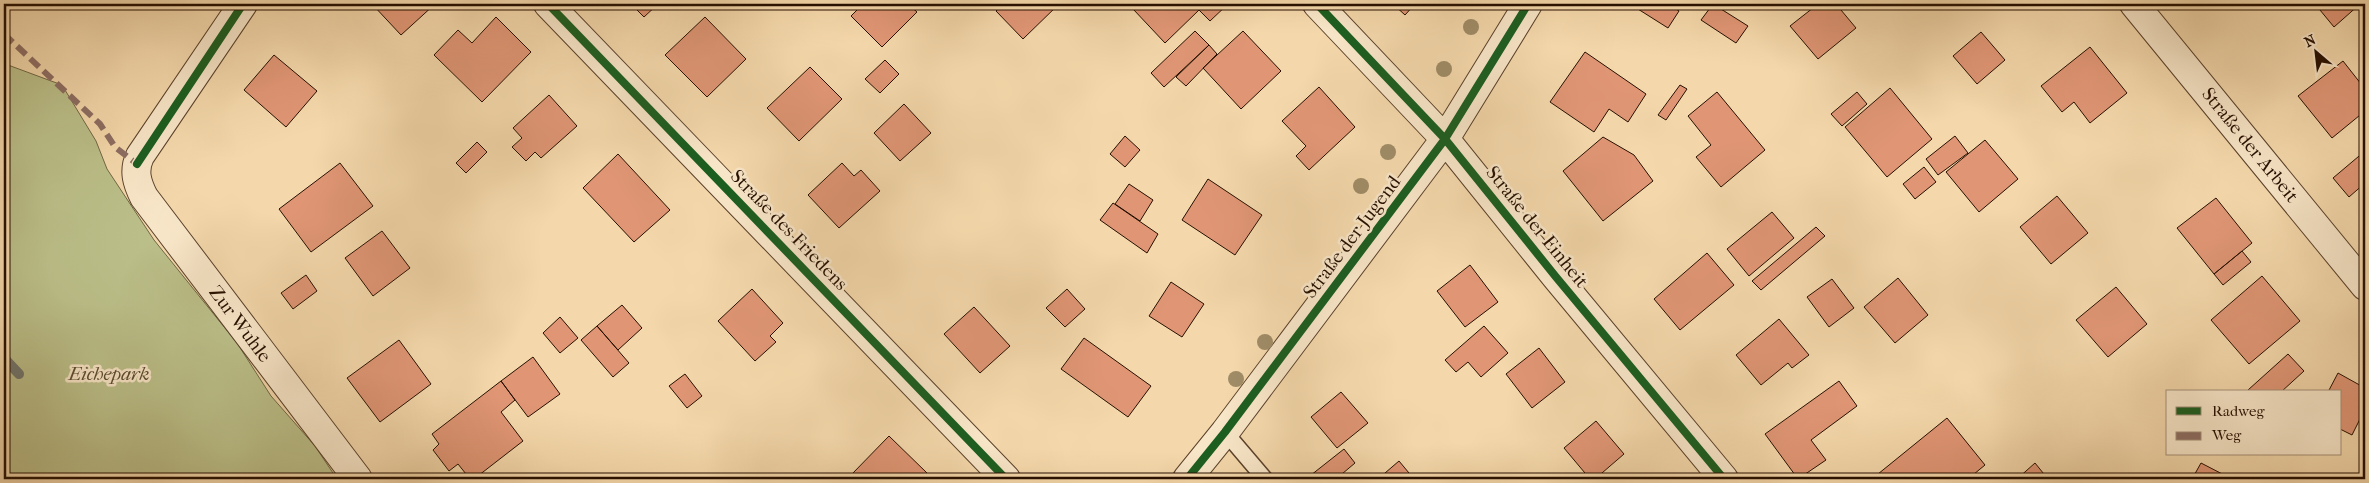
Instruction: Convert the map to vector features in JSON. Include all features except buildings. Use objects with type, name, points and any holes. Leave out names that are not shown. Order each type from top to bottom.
[{"type":"street","name":"Zur Wuhle","points":[[244,4],[137,164],[136,181],[144,197],[358,479]]},
{"type":"street","name":"Straße des Friedens","points":[[548,4],[1006,479]]},
{"type":"street","name":"Straße der Einheit","points":[[1317,4],[1446,139],[1556,277],[1724,479]]},
{"type":"street","name":"Straße der Jugend","points":[[1187,479],[1226,432],[1446,139],[1528,4]]},
{"type":"street","name":"Straße der Arbeit","points":[[2134,4],[2365,286]]},
{"type":"lane","points":[[1226,432],[1265,479]]},
{"type":"green space","name":"Eichepark","points":[[4,65],[62,85],[96,141],[107,169],[154,240],[237,343],[271,396],[315,446],[337,479],[4,479]]},
{"type":"waterway","points":[[4,358],[19,374]]},
{"type":"marked path","points":[[4,34],[100,124],[115,147],[137,164]]},
{"type":"cycle path","points":[[137,164],[243,4]]},
{"type":"cycle path","points":[[548,4],[1006,479]]},
{"type":"cycle path","points":[[1317,4],[1445,139],[1556,277],[1724,479]]},
{"type":"cycle path","points":[[1187,479],[1225,432],[1445,139],[1528,4]]}]
